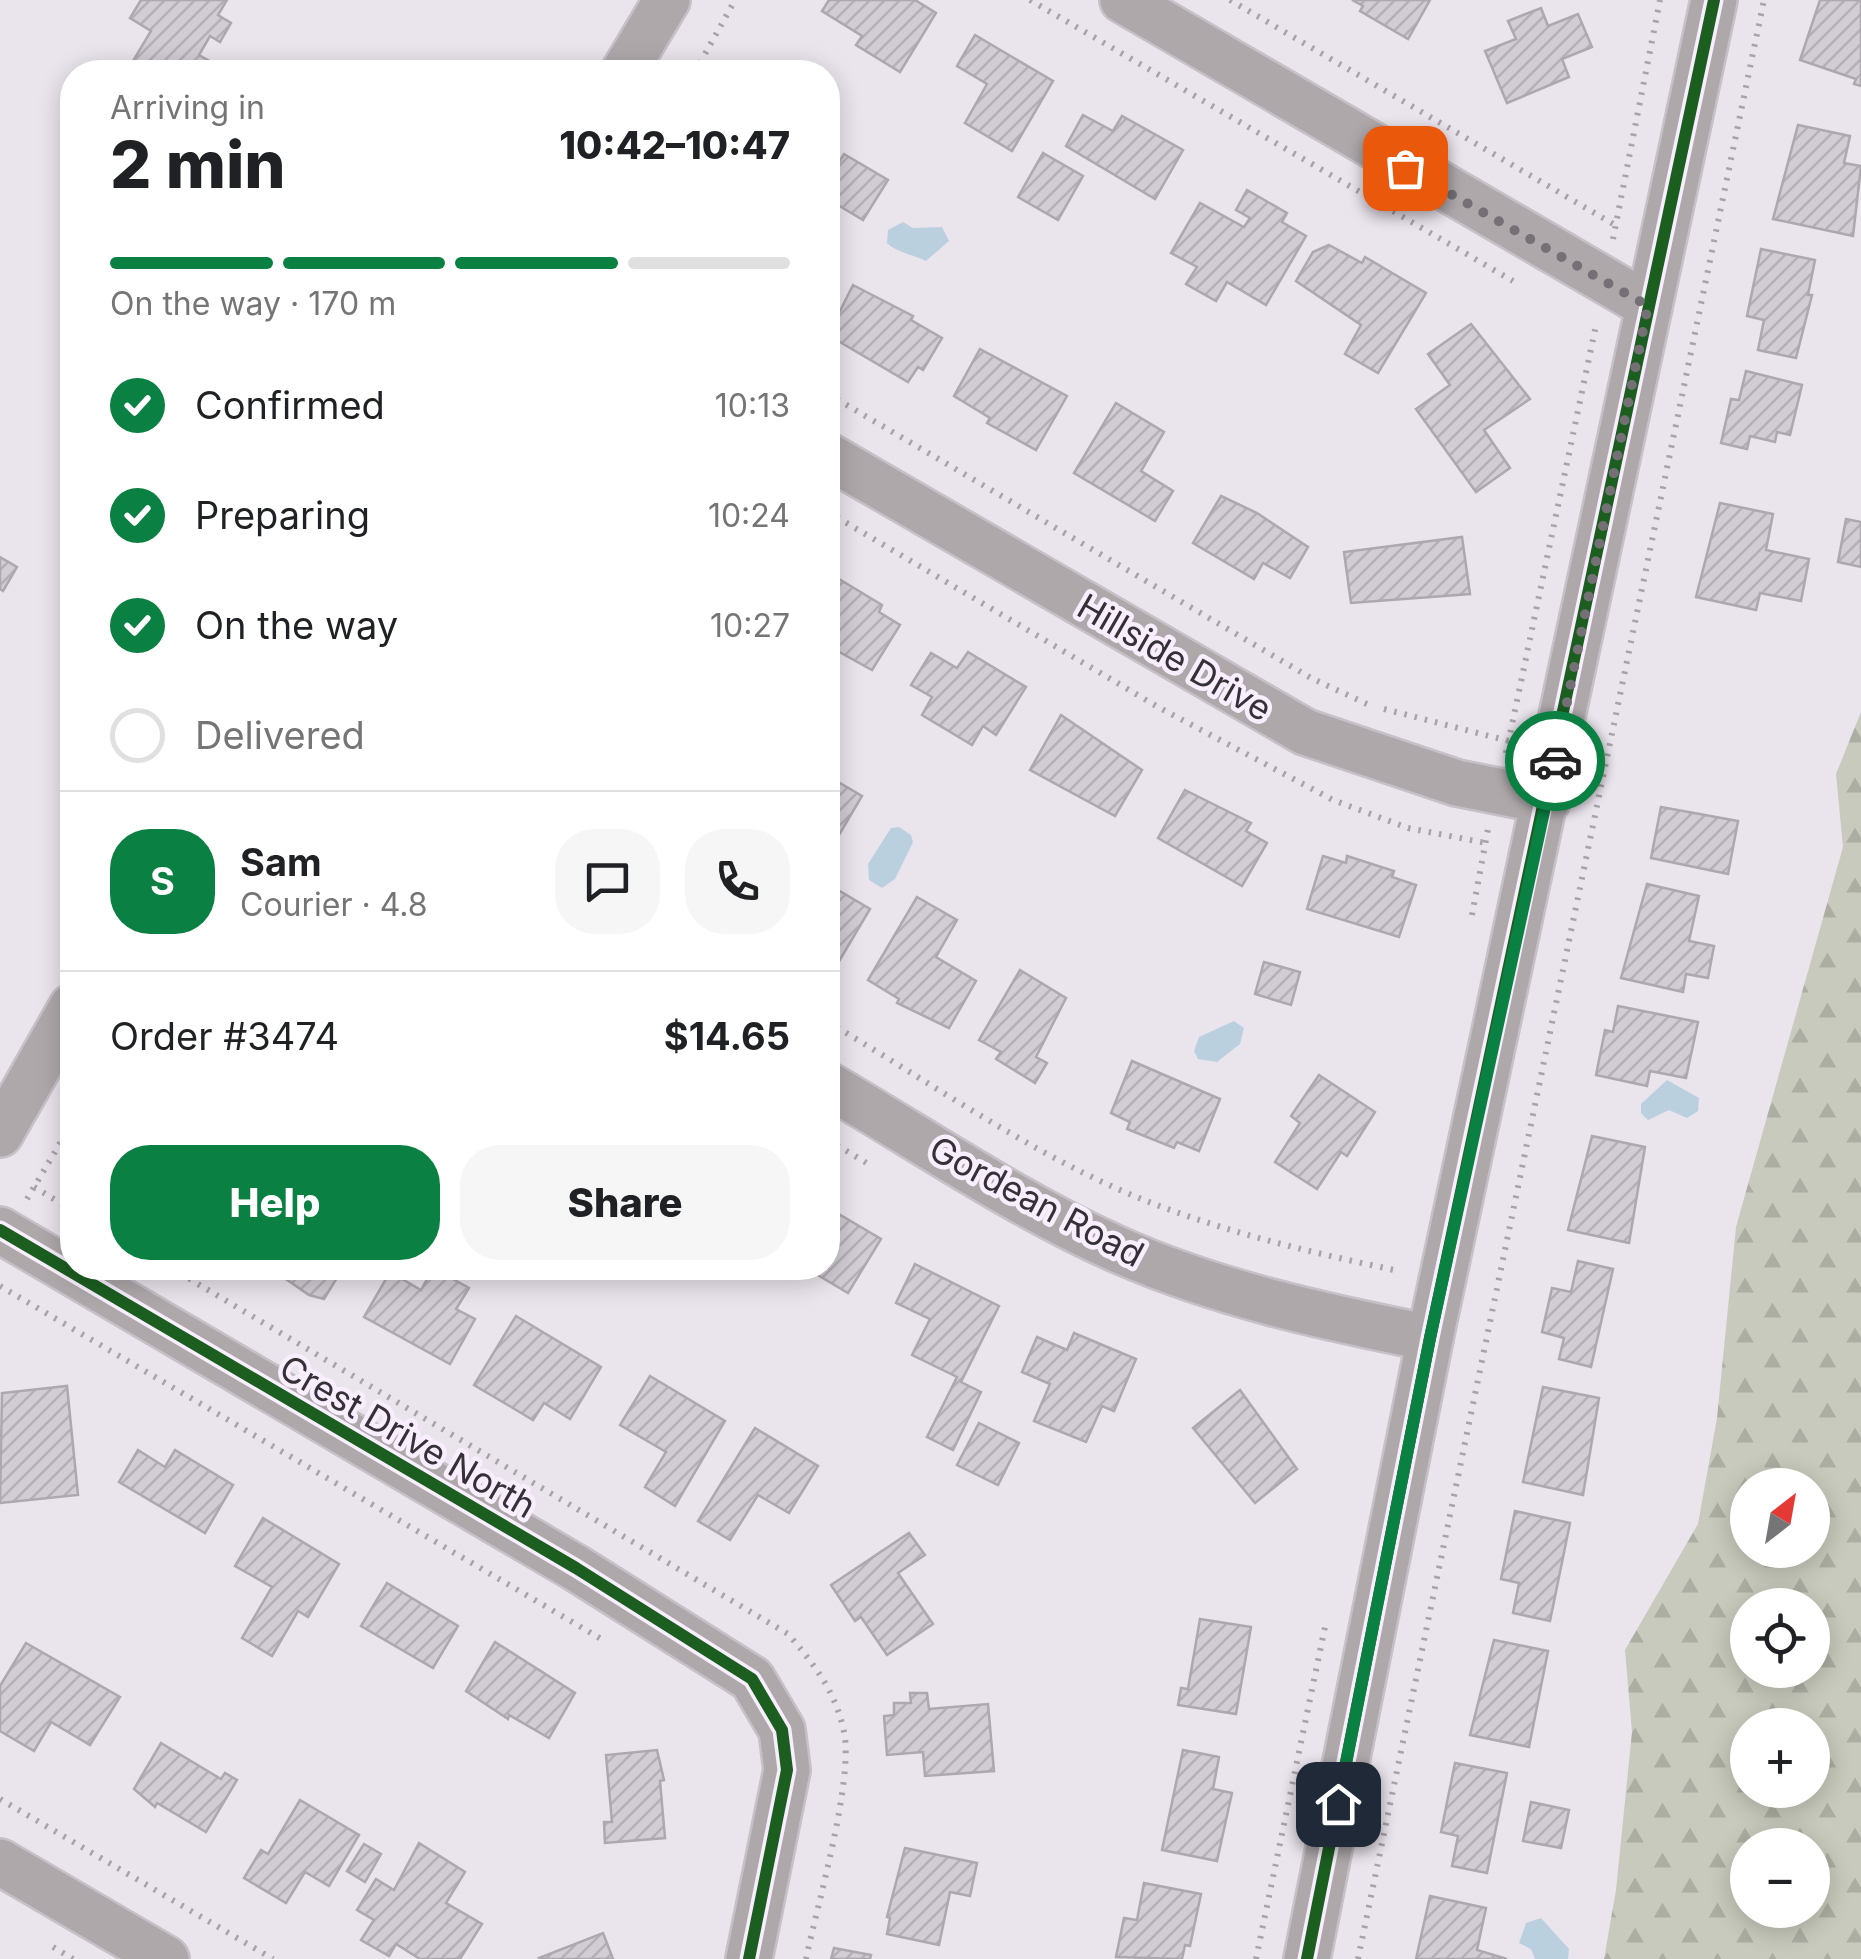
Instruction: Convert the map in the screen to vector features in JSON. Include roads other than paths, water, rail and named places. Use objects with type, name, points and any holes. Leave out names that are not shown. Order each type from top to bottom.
[{"type":"street","points":[[631,60],[667,0]]},
{"type":"street","points":[[1123,0],[1648,306]]},
{"type":"street","points":[[1307,1959],[1430,1338],[1714,0]]},
{"type":"street","name":"Hillside Drive","points":[[840,463],[1305,732],[1457,783],[1547,801]]},
{"type":"street","points":[[0,1134],[60,1027]]},
{"type":"street","name":"Gordean Road","points":[[840,1092],[1065,1224],[1121,1251],[1214,1286],[1430,1338]]},
{"type":"street","name":"Crest Drive North","points":[[3,1232],[60,1266]]},
{"type":"street","name":"Crest Drive North","points":[[84,1280],[732,1662],[752,1679],[782,1730],[787,1770],[749,1959]]},
{"type":"street","points":[[0,1862],[166,1959]]},
{"type":"water","points":[[903,222],[913,228],[942,227],[949,241],[926,261],[900,251],[887,243],[888,230]]},
{"type":"water","points":[[899,827],[911,835],[913,842],[895,879],[882,888],[869,880],[868,864],[891,828]]},
{"type":"water","points":[[1234,1021],[1244,1028],[1240,1044],[1217,1062],[1198,1059],[1194,1051],[1199,1037]]},
{"type":"water","points":[[1667,1080],[1699,1098],[1698,1111],[1687,1118],[1669,1110],[1648,1120],[1641,1113],[1641,1104]]},
{"type":"water","points":[[1541,1918],[1569,1949],[1568,1959],[1535,1959],[1531,1949],[1519,1943],[1526,1923]]}]
